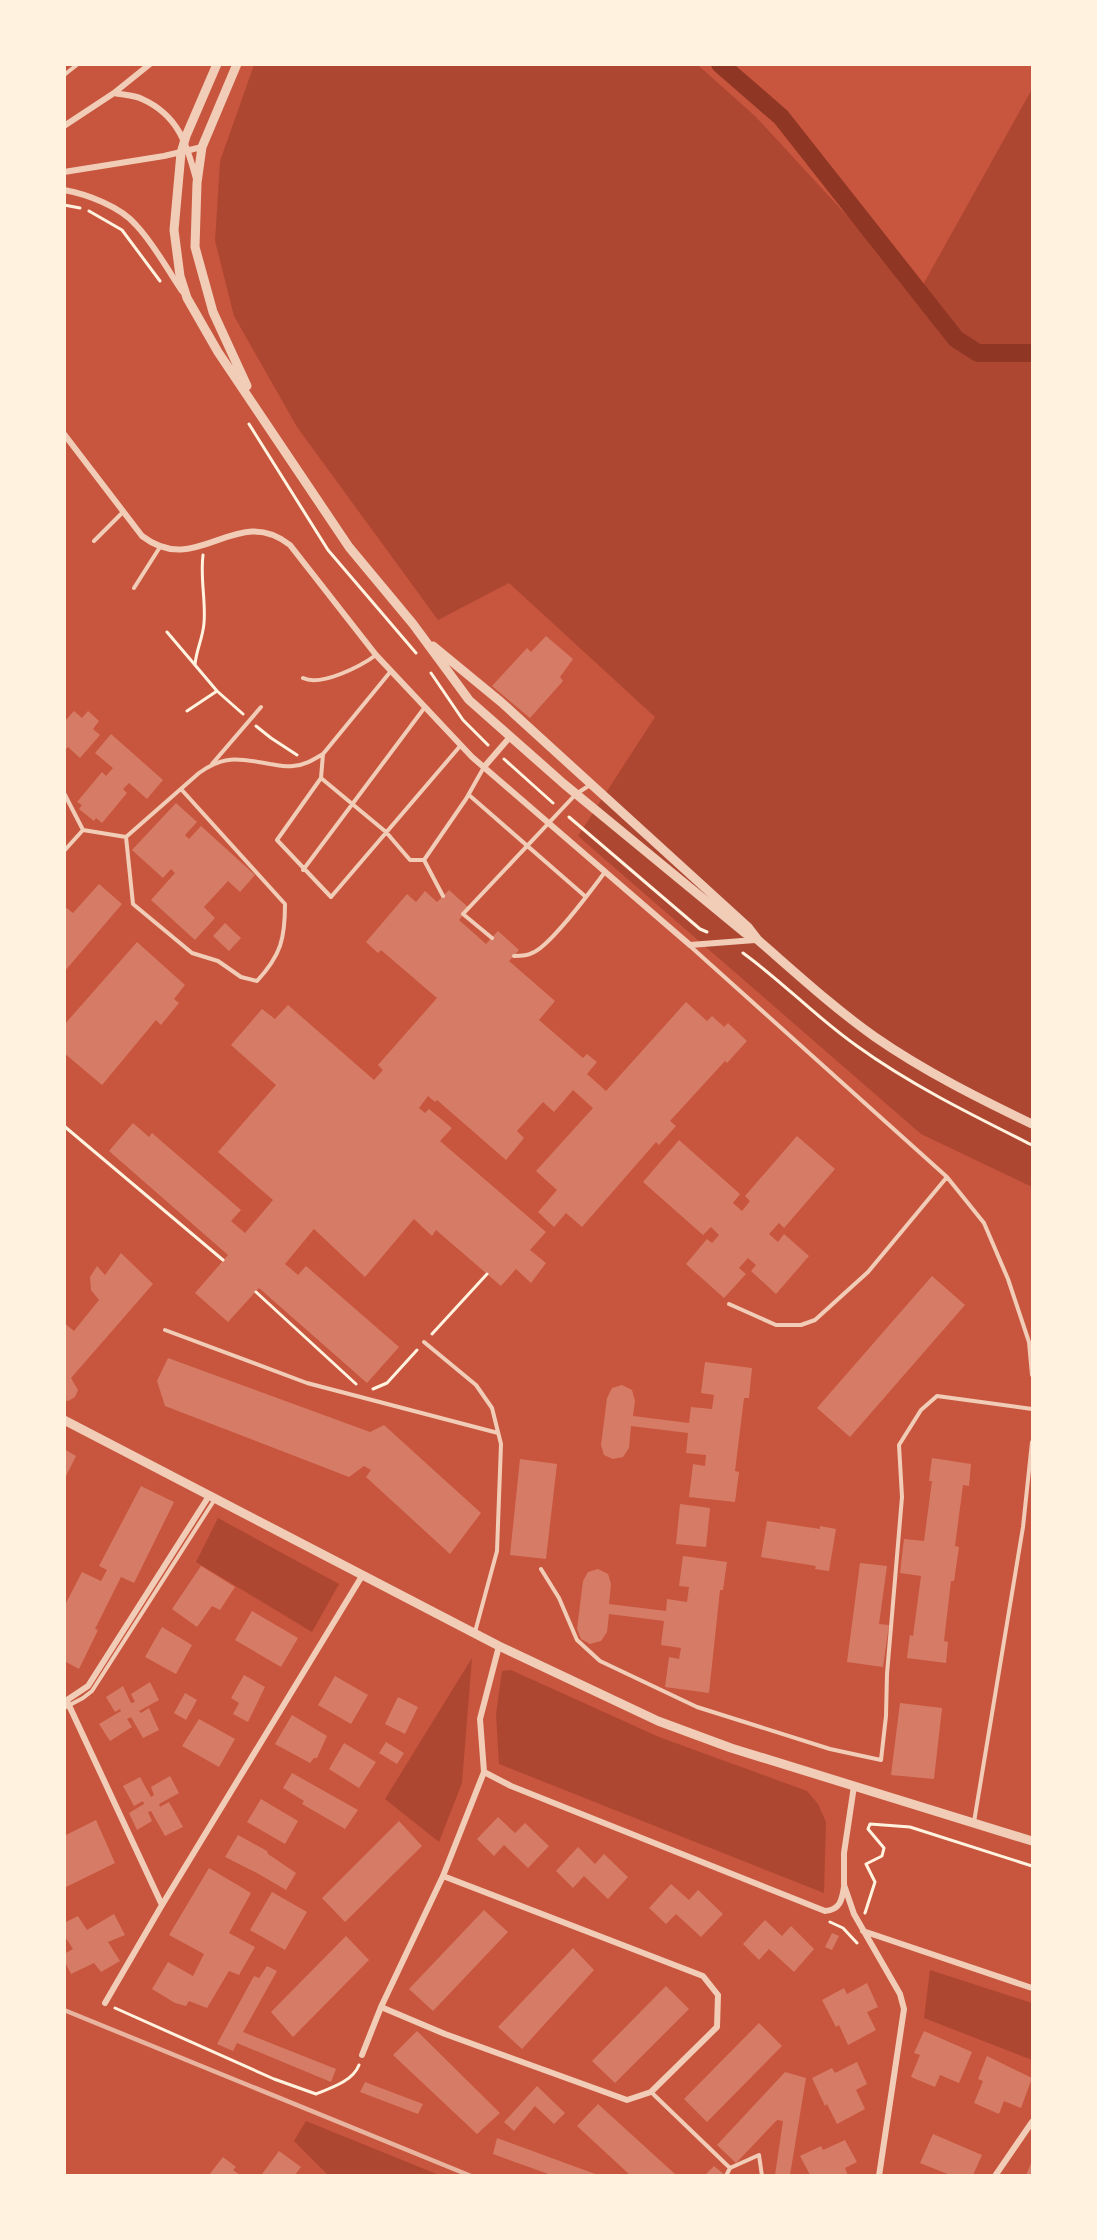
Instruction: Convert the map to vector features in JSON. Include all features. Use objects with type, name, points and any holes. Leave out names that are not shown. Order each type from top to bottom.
[{"type":"street","points":[[64,126],[114,93],[150,64]]},
{"type":"street","points":[[187,298],[180,276],[174,230],[184,148],[217,64]]},
{"type":"street","points":[[237,64],[202,147],[197,183],[195,247],[213,312],[253,402]]},
{"type":"street","points":[[114,93],[142,99],[172,118],[197,183]]},
{"type":"street","points":[[64,172],[184,148],[202,147]]},
{"type":"street","points":[[64,190],[107,204],[135,223],[187,298],[218,352],[349,547],[425,639],[469,700],[576,794],[745,933],[758,940],[860,1026],[883,1043],[974,1096],[1032,1124]]},
{"type":"street","points":[[64,434],[142,536],[160,547],[177,551],[205,546],[237,532],[271,532],[281,537],[290,544],[376,655],[484,767],[690,945],[758,940]]},
{"type":"street","points":[[425,639],[501,702],[748,927],[758,940]]},
{"type":"street","points":[[484,767],[510,737]]},
{"type":"street","points":[[64,1420],[499,1646],[687,1733],[1032,1841]]},
{"type":"street","points":[[162,1905],[66,1704],[88,1686],[212,1497]]},
{"type":"street","points":[[105,2003],[362,1576]]},
{"type":"street","points":[[362,2055],[381,2007],[443,1876],[484,1772],[480,1719],[499,1646]]},
{"type":"street","points":[[484,1772],[511,1786],[825,1911],[834,1911],[843,1898],[844,1853],[854,1786]]},
{"type":"street","points":[[381,2007],[445,2034],[627,2100],[651,2092],[717,2027],[718,1995],[703,1976],[443,1876]]},
{"type":"street","points":[[844,1885],[858,1921],[900,1994],[904,2009],[879,2175]]},
{"type":"street","points":[[863,1931],[1032,1988]]},
{"type":"street","points":[[995,2175],[1032,2122]]},
{"type":"lane","points":[[64,75],[78,64]]},
{"type":"lane","points":[[94,541],[123,511]]},
{"type":"lane","points":[[134,588],[160,547]]},
{"type":"lane","points":[[303,678],[308,681],[323,680],[355,667],[376,655]]},
{"type":"lane","points":[[211,764],[236,758],[291,767],[309,762],[323,754],[391,671]]},
{"type":"lane","points":[[126,837],[211,764],[261,707]]},
{"type":"lane","points":[[303,870],[425,707]]},
{"type":"lane","points":[[323,754],[321,778],[277,840],[331,897],[461,744]]},
{"type":"lane","points":[[424,860],[469,795],[484,767]]},
{"type":"lane","points":[[321,778],[386,832],[410,861],[424,860]]},
{"type":"lane","points":[[492,938],[463,914],[576,794],[591,784]]},
{"type":"lane","points":[[126,837],[134,904],[192,953],[218,961],[241,978],[257,981],[270,967],[280,950],[285,932],[285,904],[181,789]]},
{"type":"lane","points":[[64,793],[83,830]]},
{"type":"lane","points":[[469,795],[586,897]]},
{"type":"lane","points":[[83,830],[126,837]]},
{"type":"lane","points":[[64,851],[83,830]]},
{"type":"lane","points":[[424,860],[443,896]]},
{"type":"lane","points":[[514,957],[534,953],[541,948],[605,872]]},
{"type":"lane","points":[[690,945],[947,1177],[984,1223],[1008,1279],[1029,1342],[1032,1375]]},
{"type":"lane","points":[[729,1304],[776,1325],[801,1325],[815,1320],[868,1272],[947,1177]]},
{"type":"lane","points":[[165,1330],[308,1383],[498,1433]]},
{"type":"lane","points":[[424,1342],[476,1385],[492,1408],[501,1444],[497,1551],[474,1633]]},
{"type":"lane","points":[[541,1569],[559,1598],[577,1640],[600,1661],[697,1707],[830,1749],[881,1760],[902,1497],[899,1445],[921,1410],[937,1396],[1032,1409]]},
{"type":"lane","points":[[974,1823],[1023,1527],[1032,1442]]},
{"type":"lane","points":[[651,2092],[730,2168]]},
{"type":"lane","points":[[726,2175],[730,2168],[759,2155],[762,2175]]},
{"type":"path","points":[[195,664],[196,650],[202,638],[205,620],[202,563],[205,546]]},
{"type":"path","points":[[167,632],[217,691],[271,738],[309,762]]},
{"type":"path","points":[[188,711],[217,691]]},
{"type":"path","points":[[64,1126],[223,1260]]},
{"type":"path","points":[[256,1292],[354,1383],[375,1389],[387,1383],[487,1274]]},
{"type":"path","points":[[858,1921],[866,1912],[875,1882],[866,1864],[882,1856],[884,1848],[868,1829],[870,1824],[910,1827],[1032,1866]]},
{"type":"path","points":[[105,2003],[274,2079],[316,2094],[356,2073],[362,2055]]},
{"type":"shaded area","points":[[254,65],[698,65],[756,117],[851,220],[915,299],[1032,89],[1032,1187],[921,1134],[578,836],[655,717],[509,583],[438,620],[297,427],[234,316],[215,241],[220,161]]},
{"type":"shaded area","points":[[218,1518],[339,1584],[312,1632],[196,1562]]},
{"type":"shaded area","points":[[472,1658],[462,1783],[439,1842],[385,1799]]},
{"type":"shaded area","points":[[511,1670],[659,1737],[807,1791],[818,1804],[826,1822],[824,1893],[499,1764],[496,1714],[502,1671]]},
{"type":"shaded area","points":[[930,1970],[1032,2003],[1032,2060],[924,2018]]},
{"type":"shaded area","points":[[306,2121],[439,2175],[328,2175],[294,2141]]},
{"type":"building","points":[[546,636],[573,659],[560,677],[563,681],[530,718],[492,686],[527,648],[531,652]]},
{"type":"building","points":[[74,711],[82,718],[88,711],[99,721],[93,729],[100,735],[80,758],[68,747],[64,751],[64,722]]},
{"type":"building","points":[[111,734],[163,780],[147,799],[129,783],[123,789],[127,793],[102,823],[96,818],[94,821],[79,809],[82,805],[77,802],[102,772],[106,776],[113,768],[95,753]]},
{"type":"building","points":[[176,803],[197,822],[185,835],[189,839],[201,826],[255,875],[240,892],[228,881],[204,907],[215,918],[195,940],[151,900],[175,873],[171,869],[163,878],[132,850]]},
{"type":"building","points":[[99,884],[122,904],[64,972],[64,906],[73,913]]},
{"type":"building","points":[[449,890],[469,908],[459,920],[486,944],[498,931],[519,950],[509,961],[555,1001],[539,1020],[583,1058],[587,1054],[597,1062],[587,1074],[606,1091],[686,1002],[707,1021],[712,1016],[724,1027],[728,1023],[747,1041],[727,1063],[725,1061],[670,1121],[676,1126],[659,1145],[656,1142],[582,1227],[566,1213],[554,1227],[538,1212],[557,1190],[536,1171],[593,1108],[573,1090],[554,1112],[543,1102],[517,1131],[524,1138],[506,1160],[437,1100],[435,1102],[428,1096],[419,1108],[425,1113],[429,1109],[452,1128],[440,1141],[546,1232],[530,1250],[546,1263],[531,1283],[516,1269],[501,1286],[436,1230],[432,1236],[414,1219],[365,1277],[314,1229],[285,1264],[298,1275],[306,1266],[399,1347],[367,1383],[259,1288],[228,1322],[195,1293],[228,1255],[109,1151],[133,1123],[149,1137],[152,1133],[241,1210],[231,1221],[245,1233],[273,1200],[218,1152],[276,1085],[231,1045],[262,1009],[275,1019],[288,1005],[374,1080],[383,1070],[378,1065],[437,998],[381,950],[378,953],[366,942],[407,894],[416,902],[425,891],[437,902]]},
{"type":"building","points":[[225,923],[241,938],[229,951],[213,936]]},
{"type":"building","points":[[137,942],[185,985],[174,999],[179,1003],[161,1025],[156,1020],[102,1085],[64,1053],[64,1025]]},
{"type":"building","points":[[797,1136],[835,1169],[784,1228],[779,1223],[769,1234],[778,1242],[784,1234],[809,1256],[776,1294],[751,1271],[756,1265],[748,1258],[739,1268],[746,1274],[724,1298],[686,1264],[707,1239],[712,1243],[719,1235],[711,1227],[703,1235],[643,1182],[679,1140],[740,1194],[733,1203],[742,1211],[750,1201],[745,1196]]},
{"type":"building","points":[[121,1253],[153,1284],[71,1378],[78,1390],[75,1397],[68,1401],[64,1400],[64,1323],[74,1331],[99,1300],[91,1290],[90,1277],[97,1266],[105,1275]]},
{"type":"building","points":[[932,1276],[965,1305],[850,1437],[817,1408]]},
{"type":"building","points":[[168,1358],[370,1432],[384,1425],[481,1513],[450,1554],[366,1477],[371,1470],[364,1466],[349,1477],[165,1406],[157,1381]]},
{"type":"building","points":[[705,1362],[752,1368],[749,1398],[744,1398],[735,1471],[739,1472],[735,1502],[689,1497],[693,1464],[705,1466],[706,1455],[686,1453],[688,1433],[631,1426],[629,1448],[623,1457],[613,1459],[604,1455],[601,1445],[607,1398],[612,1388],[622,1385],[632,1390],[635,1401],[633,1416],[689,1423],[691,1407],[712,1409],[714,1395],[701,1393]]},
{"type":"building","points":[[64,1449],[76,1456],[64,1480]]},
{"type":"building","points":[[932,1458],[971,1464],[969,1486],[963,1485],[955,1546],[959,1547],[954,1581],[951,1581],[944,1641],[948,1642],[946,1663],[907,1658],[910,1635],[913,1636],[921,1576],[900,1573],[904,1539],[924,1541],[932,1481],[929,1481]]},
{"type":"building","points":[[520,1459],[557,1464],[546,1559],[510,1555]]},
{"type":"building","points":[[141,1486],[174,1502],[134,1583],[121,1577],[95,1629],[98,1630],[79,1669],[64,1661],[64,1607],[82,1572],[101,1581],[107,1570],[99,1566]]},
{"type":"building","points":[[680,1504],[710,1508],[706,1547],[676,1544]]},
{"type":"building","points":[[767,1521],[820,1529],[820,1526],[836,1529],[829,1571],[815,1569],[816,1566],[761,1557]]},
{"type":"building","points":[[683,1556],[727,1562],[723,1590],[720,1590],[709,1693],[665,1687],[669,1657],[679,1659],[681,1648],[661,1645],[664,1621],[609,1614],[607,1632],[601,1641],[590,1644],[581,1639],[577,1629],[583,1581],[588,1572],[598,1569],[608,1574],[611,1584],[609,1604],[666,1611],[667,1599],[687,1602],[689,1587],[679,1586]]},
{"type":"building","points":[[860,1563],[887,1566],[879,1624],[889,1625],[883,1667],[847,1662]]},
{"type":"building","points":[[201,1566],[235,1587],[220,1610],[212,1606],[197,1627],[172,1609]]},
{"type":"building","points":[[252,1611],[298,1638],[281,1667],[235,1640]]},
{"type":"building","points":[[162,1627],[192,1645],[176,1674],[145,1657]]},
{"type":"building","points":[[244,1675],[265,1687],[248,1722],[233,1714],[239,1703],[231,1698]]},
{"type":"building","points":[[335,1676],[368,1695],[351,1724],[318,1705]]},
{"type":"building","points":[[150,1682],[159,1700],[139,1711],[141,1713],[149,1708],[159,1730],[143,1738],[131,1717],[127,1719],[132,1727],[110,1741],[99,1724],[121,1711],[120,1709],[115,1712],[106,1697],[123,1686],[131,1703],[135,1702],[131,1694]]},
{"type":"building","points":[[185,1693],[197,1700],[186,1720],[174,1713]]},
{"type":"building","points":[[398,1697],[418,1707],[405,1734],[385,1724]]},
{"type":"building","points":[[900,1703],[942,1708],[934,1779],[891,1775]]},
{"type":"building","points":[[292,1715],[327,1736],[317,1758],[310,1763],[275,1744]]},
{"type":"building","points":[[199,1719],[235,1739],[219,1767],[182,1746]]},
{"type":"building","points":[[386,1742],[404,1753],[397,1764],[379,1753]]},
{"type":"building","points":[[344,1743],[376,1762],[359,1788],[329,1769]]},
{"type":"building","points":[[292,1773],[358,1810],[345,1829],[302,1804],[304,1801],[283,1788]]},
{"type":"building","points":[[170,1776],[179,1793],[159,1804],[160,1807],[169,1802],[183,1827],[165,1836],[151,1811],[148,1812],[152,1821],[137,1830],[129,1813],[144,1804],[143,1801],[134,1806],[123,1786],[140,1777],[151,1797],[154,1795],[151,1787]]},
{"type":"building","points":[[261,1799],[298,1821],[285,1844],[247,1822]]},
{"type":"building","points":[[498,1817],[515,1833],[525,1823],[549,1846],[528,1868],[504,1845],[494,1856],[477,1839]]},
{"type":"building","points":[[96,1820],[115,1863],[64,1888],[64,1836]]},
{"type":"building","points":[[399,1821],[422,1846],[345,1922],[322,1898]]},
{"type":"building","points":[[238,1835],[267,1851],[296,1873],[286,1890],[225,1857]]},
{"type":"building","points":[[578,1847],[595,1864],[604,1854],[628,1877],[608,1899],[584,1876],[573,1888],[556,1871]]},
{"type":"building","points":[[209,1868],[251,1893],[229,1933],[255,1947],[239,1975],[229,1971],[207,2008],[189,2001],[186,2006],[175,2003],[152,1989],[168,1962],[193,1976],[204,1954],[169,1935]]},
{"type":"building","points":[[671,1884],[689,1900],[698,1890],[723,1914],[701,1937],[676,1914],[666,1924],[649,1908]]},
{"type":"building","points":[[272,1892],[307,1912],[285,1950],[250,1930]]},
{"type":"building","points":[[484,1910],[508,1932],[433,2011],[409,1989]]},
{"type":"building","points":[[114,1914],[125,1935],[108,1942],[120,1961],[101,1972],[94,1963],[71,1974],[64,1960],[64,1954],[73,1949],[64,1935],[64,1923],[78,1916],[87,1930]]},
{"type":"building","points":[[765,1920],[782,1936],[791,1926],[814,1949],[794,1972],[769,1949],[759,1960],[743,1944]]},
{"type":"building","points":[[832,1933],[839,1936],[832,1950],[825,1947]]},
{"type":"building","points":[[346,1936],[369,1960],[293,2037],[271,2012]]},
{"type":"building","points":[[573,1948],[594,1970],[522,2049],[498,2027]]},
{"type":"building","points":[[267,1966],[277,1971],[243,2032],[336,2069],[331,2082],[237,2043],[233,2051],[217,2044],[254,1976],[259,1978]]},
{"type":"building","points":[[867,1983],[878,2007],[867,2012],[876,2030],[848,2045],[839,2025],[836,2027],[822,2000],[844,1988],[847,1994]]},
{"type":"building","points":[[666,1986],[689,2009],[615,2083],[592,2061]]},
{"type":"building","points":[[759,2023],[782,2046],[707,2122],[684,2099]]},
{"type":"building","points":[[417,2031],[500,2113],[477,2134],[393,2055]]},
{"type":"building","points":[[924,2031],[972,2052],[959,2083],[940,2075],[935,2087],[911,2077],[920,2055],[914,2053]]},
{"type":"building","points":[[987,2056],[1032,2078],[1021,2108],[1004,2101],[999,2114],[974,2103],[983,2081],[978,2079]]},
{"type":"building","points":[[857,2062],[867,2084],[856,2090],[865,2109],[837,2124],[827,2104],[825,2106],[812,2078],[832,2068],[835,2073]]},
{"type":"building","points":[[785,2072],[806,2078],[790,2175],[775,2175],[783,2121],[777,2120],[736,2163],[717,2145]]},
{"type":"building","points":[[365,2082],[423,2104],[418,2114],[360,2092]]},
{"type":"building","points":[[537,2086],[565,2113],[554,2124],[535,2106],[514,2131],[504,2122]]},
{"type":"building","points":[[598,2104],[676,2175],[630,2175],[577,2126]]},
{"type":"building","points":[[933,2134],[982,2155],[973,2175],[950,2175],[920,2163]]},
{"type":"building","points":[[497,2138],[598,2175],[551,2175],[493,2154]]},
{"type":"building","points":[[845,2140],[857,2162],[845,2168],[848,2175],[810,2175],[800,2156],[821,2146],[823,2150]]},
{"type":"building","points":[[279,2151],[301,2167],[295,2175],[262,2174]]},
{"type":"building","points":[[223,2157],[236,2167],[233,2170],[240,2175],[209,2175]]},
{"type":"building","points":[[1032,2161],[1032,2175],[1026,2175]]},
{"type":"building","points":[[714,2166],[725,2175],[705,2175]]},
{"type":"waterway","points":[[720,64],[781,117],[956,339],[978,353],[1032,353]]},
{"type":"railway","points":[[64,2010],[471,2176]]}]
